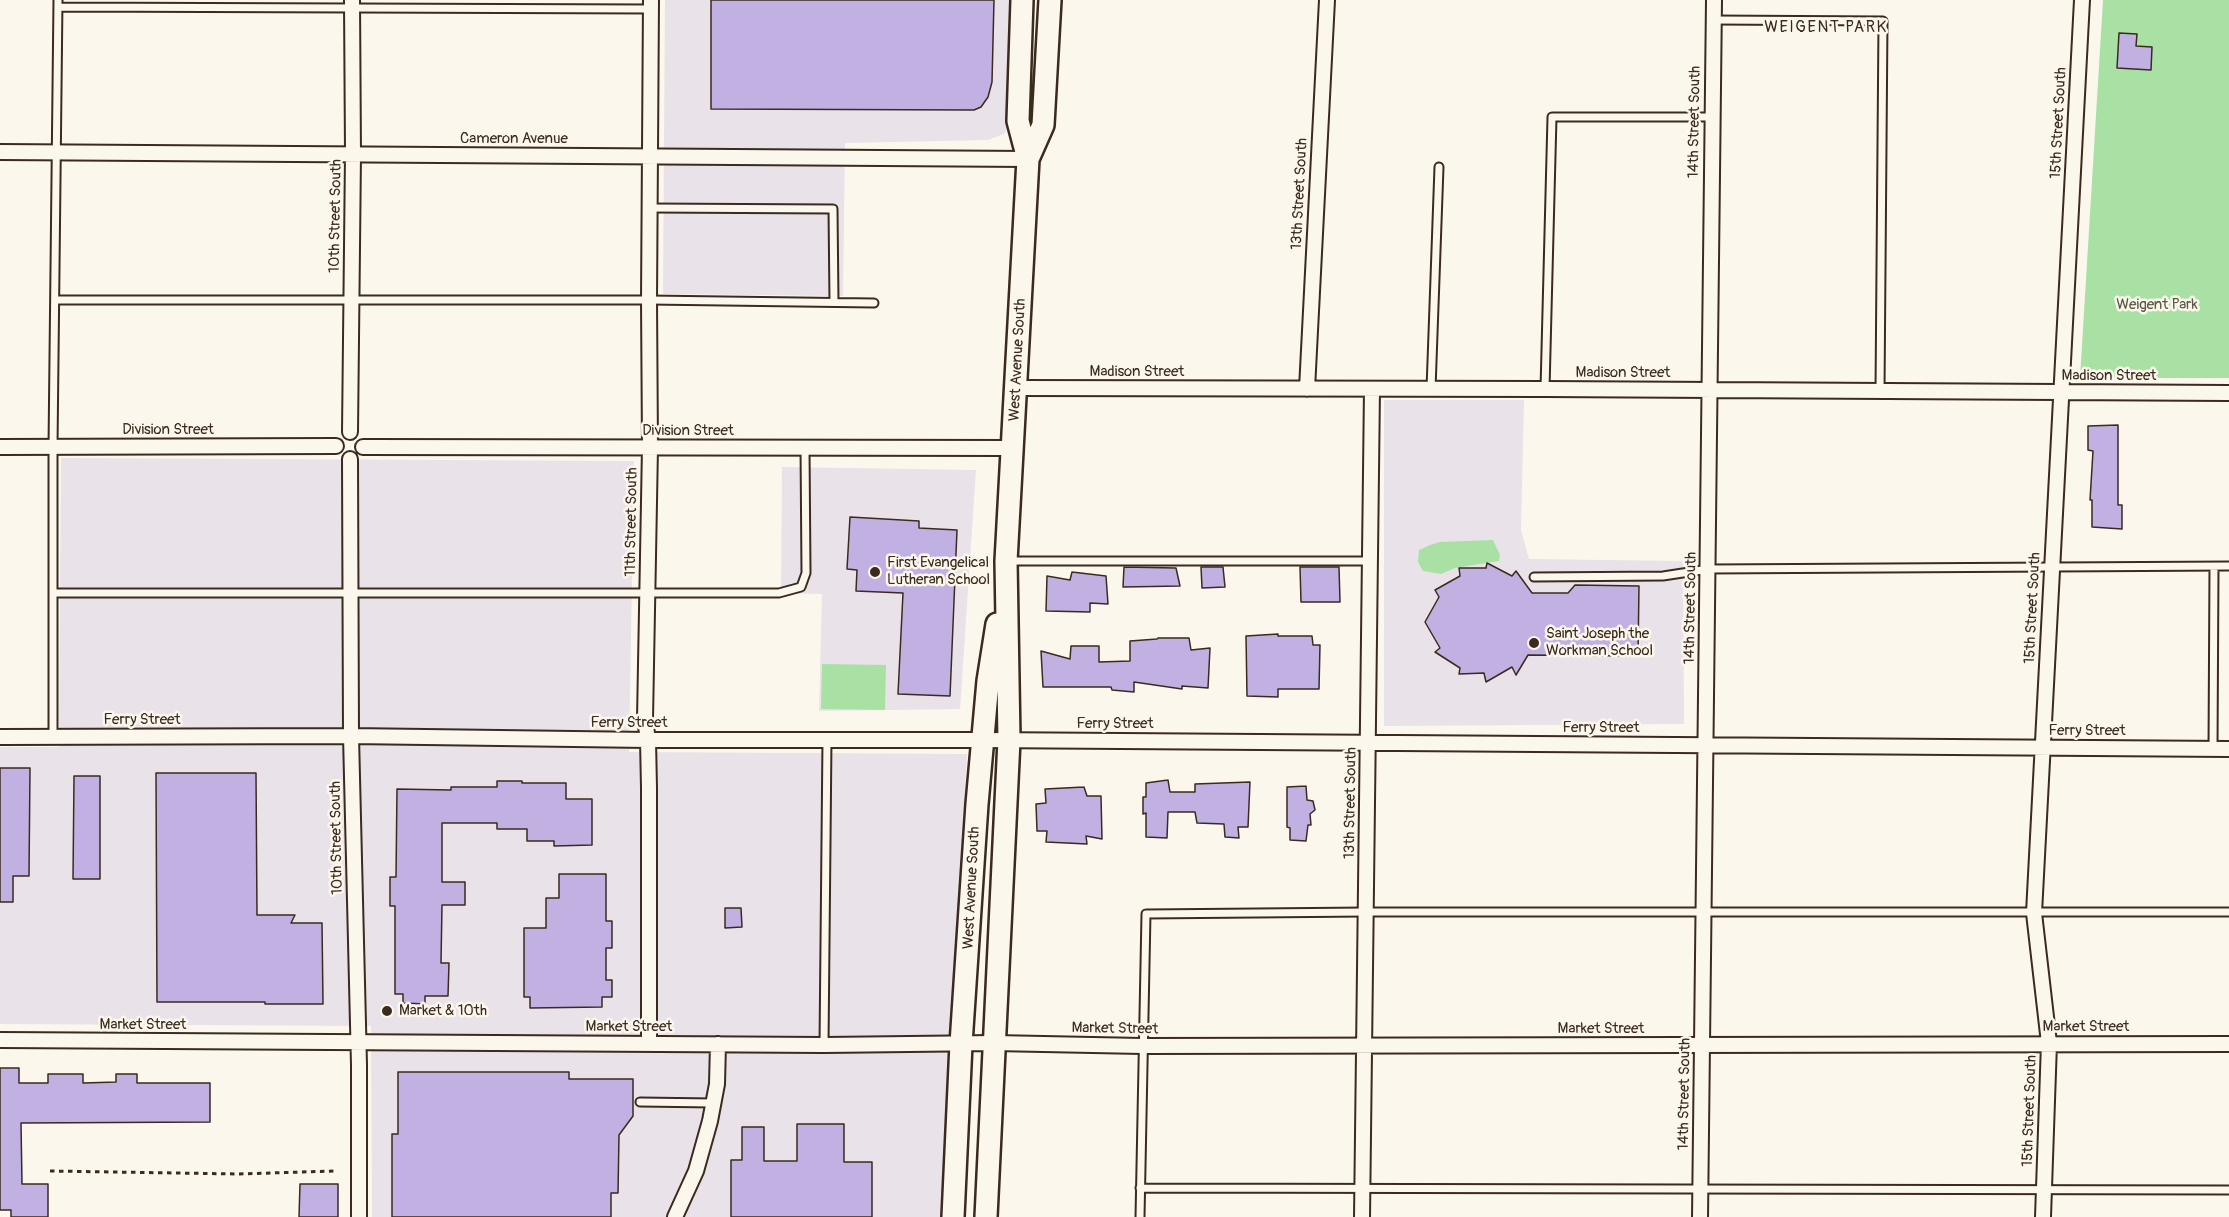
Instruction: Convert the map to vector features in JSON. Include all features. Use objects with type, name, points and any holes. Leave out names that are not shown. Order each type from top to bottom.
[{"type":"main road","name":"West Avenue South","points":[[953,1217],[961,1044],[982,740],[1006,561],[1017,388],[1028,159],[1018,122],[1022,0]]},
{"type":"main road","name":"West Avenue South","points":[[1028,159],[1043,126],[1050,0]]},
{"type":"main road","name":"West Avenue South","points":[[986,1217],[1009,740],[1006,561]]},
{"type":"street","name":"13th Street South","points":[[1306,389],[1327,0]]},
{"type":"street","name":"14th Street South","points":[[1700,1217],[1714,0]]},
{"type":"street","name":"15th Street South","points":[[2043,1217],[2049,1043],[2034,913],[2082,0]]},
{"type":"street","name":"10th Street South","points":[[350,432],[352,4]]},
{"type":"street","name":"11th Street South","points":[[649,1044],[648,740],[645,719],[650,447],[651,5]]},
{"type":"street","name":"Cameron Avenue","points":[[0,152],[1028,159]]},
{"type":"street","name":"Madison Street","points":[[1017,388],[2229,393]]},
{"type":"street","name":"13th Street South","points":[[1362,1217],[1372,389]]},
{"type":"street","points":[[350,432],[360,437],[363,447],[359,454],[350,459],[340,455],[336,446],[340,436],[350,432]]},
{"type":"street","name":"Division Street","points":[[0,447],[336,446]]},
{"type":"street","name":"Division Street","points":[[363,447],[1013,448]]},
{"type":"street","name":"10th Street South","points":[[350,459],[351,736],[358,1042],[359,1217]]},
{"type":"street","name":"Ferry Street","points":[[0,737],[351,736],[648,740],[827,739],[2229,748]]},
{"type":"street","name":"Market Street","points":[[0,1040],[824,1045],[994,1043],[1142,1046],[2229,1044]]},
{"type":"street","points":[[675,1217],[696,1171],[714,1103],[718,1044]]},
{"type":"lane","points":[[53,737],[53,447],[58,4],[651,5]]},
{"type":"lane","points":[[1713,20],[1883,21],[1880,391]]},
{"type":"lane","points":[[1545,389],[1552,117],[1712,117]]},
{"type":"lane","points":[[1431,389],[1439,167]]},
{"type":"lane","points":[[650,208],[833,209],[834,302]]},
{"type":"lane","points":[[56,300],[649,300],[874,303]]},
{"type":"lane","points":[[53,592],[779,593],[801,587],[806,573],[805,447]]},
{"type":"lane","points":[[1006,561],[1370,561]]},
{"type":"lane","points":[[1534,577],[1663,576],[1708,569],[2229,566]]},
{"type":"lane","points":[[2213,748],[2214,567]]},
{"type":"lane","points":[[824,1045],[827,739]]},
{"type":"lane","points":[[1140,1217],[1146,914],[2229,912]]},
{"type":"lane","points":[[640,1102],[714,1103]]},
{"type":"lane","points":[[1140,1188],[2229,1190]]},
{"type":"path","points":[[50,1171],[239,1174],[334,1171]]},
{"type":"shaded area","points":[[665,0],[1012,0],[1007,128],[1004,134],[988,140],[845,143],[843,296],[663,294]]},
{"type":"shaded area","name":"Saint Joseph the Workman School","points":[[1384,400],[1524,400],[1521,530],[1529,559],[1683,561],[1684,724],[1384,726]]},
{"type":"shaded area","points":[[61,458],[634,461],[629,752],[967,754],[941,1217],[372,1217],[371,1026],[0,1024],[0,747],[59,747]]},
{"type":"shaded area","name":"First Evangelical Lutheran School","points":[[782,467],[976,470],[960,709],[819,711],[822,594],[781,593]]},
{"type":"green space","name":"Weigent Park","points":[[2103,0],[2229,0],[2229,378],[2080,378]]},
{"type":"green space","points":[[1493,540],[1500,555],[1499,561],[1455,568],[1441,574],[1423,571],[1418,562],[1419,550],[1440,542]]},
{"type":"green space","points":[[822,664],[886,665],[885,710],[821,709]]},
{"type":"building","points":[[711,0],[994,0],[992,82],[988,97],[981,107],[974,110],[711,109]]},
{"type":"building","points":[[2119,33],[2137,34],[2136,46],[2152,47],[2151,70],[2117,68]]},
{"type":"building","points":[[2118,425],[2118,505],[2122,505],[2122,529],[2092,527],[2092,500],[2090,500],[2093,451],[2088,450],[2088,426]]},
{"type":"building","points":[[850,517],[919,521],[919,528],[957,530],[950,696],[898,694],[903,593],[856,591],[857,570],[847,569]]},
{"type":"building","points":[[1487,563],[1512,576],[1516,571],[1532,593],[1568,593],[1575,585],[1639,586],[1638,656],[1528,655],[1516,675],[1512,667],[1486,682],[1484,673],[1459,674],[1460,668],[1435,652],[1440,648],[1425,622],[1439,597],[1435,590],[1460,576],[1459,568],[1486,568]]},
{"type":"building","points":[[1124,567],[1176,568],[1180,586],[1123,587]]},
{"type":"building","points":[[1201,567],[1223,567],[1225,587],[1202,588]]},
{"type":"building","points":[[1300,567],[1339,567],[1340,602],[1301,602]]},
{"type":"building","points":[[1072,572],[1106,576],[1108,604],[1090,603],[1090,612],[1046,611],[1047,576],[1070,580]]},
{"type":"building","points":[[1278,634],[1278,636],[1312,636],[1313,645],[1320,645],[1319,689],[1278,689],[1278,697],[1247,696],[1246,636]]},
{"type":"building","points":[[1189,638],[1191,650],[1210,648],[1208,688],[1182,686],[1182,689],[1134,682],[1134,692],[1112,690],[1111,687],[1043,687],[1041,651],[1070,659],[1071,646],[1099,646],[1099,662],[1130,661],[1130,641]]},
{"type":"building","points":[[0,768],[30,768],[29,876],[13,876],[13,902],[0,902]]},
{"type":"building","points":[[156,773],[256,773],[257,915],[295,915],[291,923],[322,923],[323,1004],[157,1002]]},
{"type":"building","points":[[74,776],[100,776],[100,879],[73,879]]},
{"type":"building","points":[[1168,780],[1170,792],[1195,792],[1195,784],[1250,782],[1248,827],[1238,827],[1239,838],[1225,837],[1224,824],[1197,823],[1195,812],[1168,812],[1167,838],[1146,837],[1143,797],[1146,797],[1146,783]]},
{"type":"building","points":[[497,781],[566,783],[566,799],[592,799],[592,845],[554,846],[554,841],[527,841],[527,829],[497,829],[497,823],[442,823],[442,882],[465,882],[465,905],[442,905],[441,963],[449,963],[448,996],[425,996],[425,1004],[403,1003],[403,994],[395,994],[395,906],[390,906],[390,877],[396,877],[397,789],[451,790],[451,787],[497,787]]},
{"type":"building","points":[[1306,786],[1307,800],[1313,801],[1315,810],[1310,814],[1311,825],[1308,825],[1306,841],[1290,840],[1290,828],[1287,827],[1287,787]]},
{"type":"building","points":[[1084,787],[1087,796],[1101,796],[1102,839],[1086,836],[1087,844],[1046,842],[1047,831],[1037,831],[1036,804],[1046,803],[1045,789]]},
{"type":"building","points":[[559,874],[606,874],[606,921],[612,921],[612,948],[606,948],[606,980],[612,980],[612,997],[602,997],[602,1007],[530,1008],[530,997],[524,997],[524,928],[546,928],[546,898],[559,898]]},
{"type":"building","points":[[725,908],[741,908],[742,927],[725,928]]},
{"type":"building","points":[[0,1068],[19,1068],[19,1083],[48,1083],[48,1074],[83,1074],[83,1083],[116,1082],[116,1074],[137,1074],[137,1083],[210,1083],[210,1122],[21,1123],[22,1184],[48,1184],[48,1217],[11,1217],[11,1210],[0,1210]]},
{"type":"building","points":[[398,1072],[569,1072],[569,1079],[633,1079],[633,1116],[619,1135],[618,1193],[611,1193],[611,1217],[392,1217],[392,1134],[398,1134]]},
{"type":"building","points":[[797,1124],[844,1124],[844,1162],[872,1162],[872,1217],[731,1217],[731,1160],[742,1160],[742,1127],[764,1127],[764,1161],[797,1161]]},
{"type":"building","points":[[300,1184],[338,1184],[338,1217],[299,1217]]},
{"type":"place","name":"First Evangelical Lutheran School","points":[[875,572]]},
{"type":"place","name":"Saint Joseph the Workman School","points":[[1534,643]]},
{"type":"place","name":"Market & 10th","points":[[387,1011]]},
{"type":"district","name":"WEIGENT PARK","points":[[1826,28]]}]
